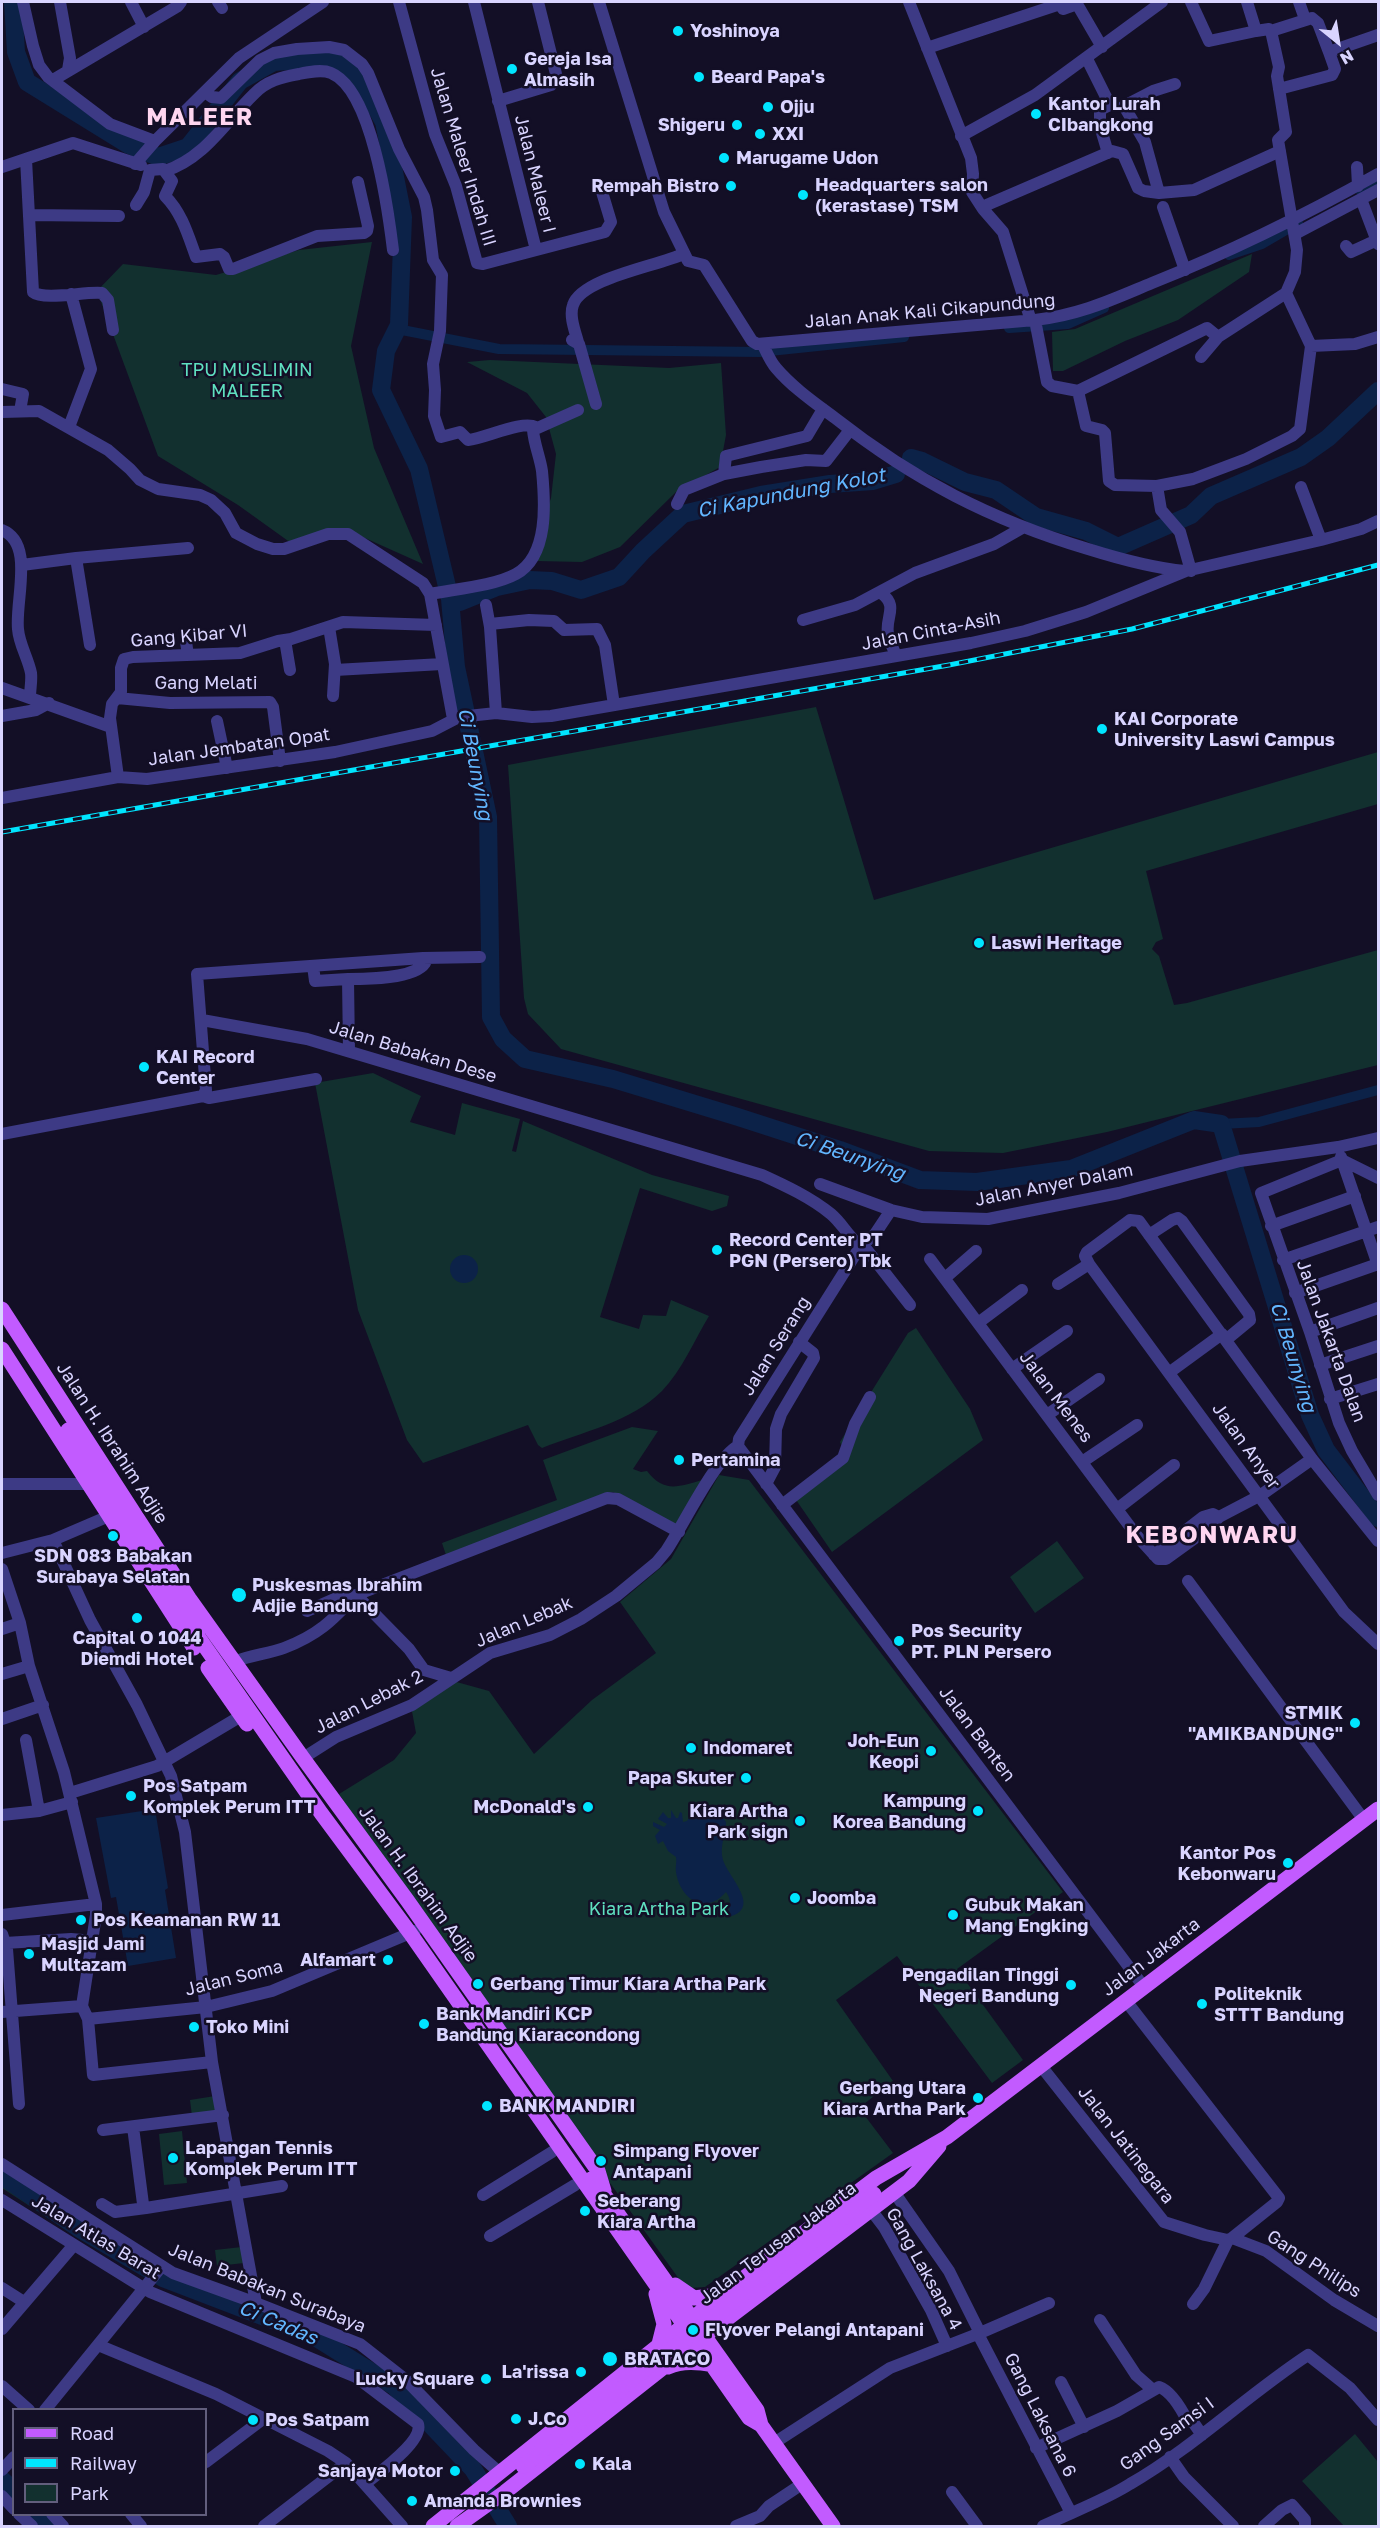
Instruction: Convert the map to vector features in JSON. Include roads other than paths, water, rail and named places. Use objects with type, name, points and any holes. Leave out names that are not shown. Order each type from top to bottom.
[{"type":"main road","name":"Jalan H. Ibrahim Adjie","points":[[2,1310],[148,1534],[181,1605],[241,1716],[408,1934],[590,2178],[602,2200]]},
{"type":"main road","points":[[2,1327],[113,1508],[181,1605]]},
{"type":"main road","points":[[2,1349],[88,1484],[113,1508],[148,1534]]},
{"type":"main road","name":"Jalan H. Ibrahim Adjie","points":[[113,1508],[128,1544],[234,1662],[303,1758],[402,1903],[408,1934]]},
{"type":"main road","name":"Jalan H. Ibrahim Adjie","points":[[181,1605],[321,1813],[408,1934],[426,1965],[575,2185],[602,2200]]},
{"type":"main road","name":"Jalan H. Ibrahim Adjie","points":[[202,1636],[402,1903],[598,2171],[602,2200]]},
{"type":"main road","name":"Jalan Jakarta","points":[[688,2321],[876,2178],[947,2137],[1378,1809]]},
{"type":"main road","name":"Jalan H. Ibrahim Adjie","points":[[426,1965],[602,2200],[701,2339],[730,2371],[758,2410],[761,2425]]},
{"type":"main road","name":"Jalan Jakarta","points":[[701,2339],[909,2181],[947,2137]]},
{"type":"main road","name":"Jalan Terusan Jakarta","points":[[499,2482],[522,2467],[947,2137]]},
{"type":"main road","points":[[654,2275],[694,2298],[702,2299],[724,2293],[728,2319],[722,2345],[730,2371]]},
{"type":"main road","points":[[654,2275],[663,2315],[662,2341]]},
{"type":"main road","points":[[457,2526],[499,2482],[688,2321]]},
{"type":"main road","name":"Jalan H. Ibrahim Adjie","points":[[701,2339],[713,2366],[749,2418],[761,2425],[833,2526]]},
{"type":"main road","points":[[499,2482],[701,2339]]},
{"type":"main road","points":[[662,2341],[670,2341],[676,2349],[674,2359]]},
{"type":"main road","points":[[659,2370],[677,2363],[698,2362],[713,2366]]},
{"type":"main road","points":[[433,2526],[483,2497]]},
{"type":"street","points":[[23,2],[39,65],[53,80],[110,124],[152,145]]},
{"type":"street","points":[[60,2],[70,58],[68,70]]},
{"type":"street","points":[[131,2],[144,27]]},
{"type":"street","points":[[53,80],[144,27],[181,2]]},
{"type":"street","points":[[136,163],[250,50],[323,2]]},
{"type":"street","name":"Jalan Maleer Indah III","points":[[399,2],[435,134],[457,187],[477,263],[483,264],[536,250]]},
{"type":"street","name":"Jalan Maleer I","points":[[474,2],[536,250]]},
{"type":"street","points":[[498,101],[551,84],[557,78],[538,2]]},
{"type":"street","points":[[599,2],[659,197],[683,254],[689,262],[704,265],[753,342],[765,350],[784,376],[850,430],[920,478],[1022,528],[1137,563],[1189,571],[1181,534],[1161,510],[1157,486]]},
{"type":"street","points":[[909,2],[973,167],[972,192],[1003,232],[1036,325],[1047,382],[1052,386],[1078,391],[1207,328],[1218,338]]},
{"type":"street","points":[[961,136],[1035,95],[1087,59],[1161,2]]},
{"type":"street","points":[[1191,2],[1209,41],[1256,31],[1269,29],[1271,31],[1305,19],[1312,18],[1318,23],[1335,69],[1332,75],[1279,88]]},
{"type":"street","points":[[1247,2],[1256,31]]},
{"type":"street","points":[[1299,2],[1305,19]]},
{"type":"street","points":[[927,48],[1060,3],[1064,9],[1077,4],[1102,47]]},
{"type":"street","points":[[1201,357],[1218,338],[1286,293],[1296,266],[1294,227],[1278,138],[1285,134],[1286,130],[1277,76],[1280,67],[1271,31]]},
{"type":"street","points":[[1329,52],[1378,35]]},
{"type":"street","points":[[206,92],[212,97],[221,98],[260,60],[274,53],[335,47],[344,50],[362,64],[386,114],[399,149],[424,197],[428,210],[433,260],[442,275],[440,331],[433,364],[434,416],[437,430],[441,437],[460,432],[468,440],[481,439],[526,425],[536,427]]},
{"type":"street","points":[[1087,59],[1110,105],[1100,110],[1099,118],[1108,153]]},
{"type":"street","points":[[2,166],[73,143],[145,166],[150,170],[165,171],[192,160],[266,84],[304,72],[328,72],[346,83],[366,125],[377,156],[393,250]]},
{"type":"street","points":[[1159,193],[1155,170],[1145,142],[1124,106],[1153,91],[1175,84]]},
{"type":"street","points":[[982,207],[1117,151],[1123,154],[1140,190],[1159,193],[1194,190],[1280,151]]},
{"type":"street","points":[[26,159],[33,292],[41,296],[89,292],[105,295],[108,300],[113,330]]},
{"type":"street","points":[[1357,166],[1358,186]]},
{"type":"street","points":[[136,205],[150,175],[150,170]]},
{"type":"street","points":[[165,171],[172,183],[165,192],[165,196],[176,209],[189,235],[196,257],[220,254],[229,268],[233,269],[317,236],[368,231],[358,182]]},
{"type":"street","name":"Jalan Anak Kali Cikapundung","points":[[765,350],[1036,325],[1076,314],[1294,227],[1378,174]]},
{"type":"street","points":[[1294,227],[1378,190]]},
{"type":"street","points":[[536,250],[608,229],[611,222],[602,192]]},
{"type":"street","points":[[1346,246],[1351,252],[1355,252],[1378,242],[1361,199]]},
{"type":"street","points":[[1163,207],[1185,270]]},
{"type":"street","points":[[29,215],[119,216]]},
{"type":"street","points":[[596,404],[584,360],[575,342],[573,306],[585,292],[615,276],[683,254]]},
{"type":"street","points":[[1078,391],[1086,426],[1105,433],[1110,483],[1157,486],[1193,479],[1229,466],[1296,433],[1301,426],[1311,346],[1286,293]]},
{"type":"street","points":[[69,427],[91,369],[71,294]]},
{"type":"street","points":[[1311,346],[1355,344],[1378,337]]},
{"type":"street","points":[[2,389],[23,394],[20,411]]},
{"type":"street","points":[[724,474],[727,456],[806,437],[823,409]]},
{"type":"street","points":[[432,594],[514,575],[532,558],[541,535],[543,510],[542,468],[532,432],[536,427],[578,410]]},
{"type":"street","points":[[2,412],[39,411],[108,450],[138,479],[158,489],[200,495],[211,500],[225,513],[237,533],[256,544],[273,549],[284,549],[328,534],[348,534],[423,583],[432,594],[442,664],[456,718]]},
{"type":"street","points":[[678,500],[684,490],[724,474],[806,460],[826,461],[850,430]]},
{"type":"street","points":[[1301,487],[1321,540]]},
{"type":"street","name":"Jalan Cinta-Asih","points":[[477,714],[496,713],[542,717],[896,656],[1034,629],[1086,612],[1189,571],[1321,540],[1361,529],[1378,521]]},
{"type":"street","points":[[803,620],[839,611],[881,593],[915,573],[994,544],[1022,528]]},
{"type":"street","points":[[2,530],[10,533],[15,540],[22,565],[17,611],[18,631],[31,672],[30,697]]},
{"type":"street","points":[[22,565],[188,548]]},
{"type":"street","points":[[76,558],[90,645]]},
{"type":"street","points":[[881,593],[889,602],[891,615],[887,632],[896,656]]},
{"type":"street","points":[[486,605],[490,624],[496,713]]},
{"type":"street","points":[[490,624],[530,620],[554,621],[564,630],[599,630],[605,645],[614,705]]},
{"type":"street","name":"Gang Kibar VI","points":[[117,698],[121,692],[121,668],[124,659],[240,653],[343,622],[436,625]]},
{"type":"street","points":[[329,627],[335,670],[333,696]]},
{"type":"street","points":[[285,640],[290,670]]},
{"type":"street","points":[[186,642],[188,655]]},
{"type":"street","points":[[335,670],[442,664]]},
{"type":"street","points":[[2,688],[111,728]]},
{"type":"street","points":[[117,698],[112,704],[111,728],[118,777]]},
{"type":"street","name":"Gang Melati","points":[[117,698],[170,703],[271,702],[280,761]]},
{"type":"street","points":[[2,716],[36,710],[49,704]]},
{"type":"street","name":"Jalan Jembatan Opat","points":[[2,798],[118,777],[147,779],[335,752],[429,731],[456,718],[477,714]]},
{"type":"street","points":[[218,721],[227,768]]},
{"type":"street","points":[[202,1096],[206,1090],[197,974],[423,958],[480,957]]},
{"type":"street","points":[[312,966],[315,981],[387,977],[416,970],[425,963],[423,958]]},
{"type":"street","points":[[348,979],[349,1052]]},
{"type":"street","name":"Jalan Babakan Dese","points":[[202,1020],[307,1040],[762,1175],[808,1198],[832,1215],[860,1247],[867,1250],[910,1305]]},
{"type":"street","points":[[2,1134],[202,1096],[208,1098],[316,1079]]},
{"type":"street","name":"Jalan Anyer Dalam","points":[[820,1184],[891,1210],[931,1218],[988,1219],[1033,1212],[1119,1193],[1240,1161],[1338,1147],[1378,1138]]},
{"type":"street","points":[[1295,1293],[1378,1264],[1373,1229],[1355,1196],[1338,1147]]},
{"type":"street","points":[[1342,1160],[1378,1179]]},
{"type":"street","name":"Jalan Jakarta Dalan","points":[[1342,1160],[1261,1193],[1310,1332],[1330,1399],[1352,1451],[1378,1495]]},
{"type":"street","points":[[1271,1226],[1355,1196]]},
{"type":"street","name":"Jalan Serang","points":[[738,1446],[739,1439],[860,1247],[875,1234],[891,1210]]},
{"type":"street","points":[[1149,1235],[1172,1220],[1178,1218],[1182,1221],[1249,1314],[1250,1320],[1170,1372]]},
{"type":"street","points":[[1058,1284],[1089,1264],[1085,1256],[1087,1252],[1130,1220],[1139,1221],[1225,1336],[1312,1459],[1378,1541]]},
{"type":"street","points":[[1283,1260],[1373,1229]]},
{"type":"street","points":[[945,1278],[976,1251]]},
{"type":"street","name":"Jalan Menes","points":[[930,1259],[1117,1509],[1158,1559],[1166,1558],[1209,1528],[1219,1517],[1261,1495],[1312,1459]]},
{"type":"street","name":"Jalan Anyer","points":[[1089,1264],[1261,1495],[1344,1612],[1378,1644]]},
{"type":"street","points":[[978,1323],[1023,1290]]},
{"type":"street","points":[[1310,1332],[1378,1308]]},
{"type":"street","points":[[1012,1369],[1067,1331]]},
{"type":"street","points":[[766,1484],[774,1467],[776,1429],[781,1414],[814,1358],[813,1353],[799,1342]]},
{"type":"street","points":[[1320,1365],[1378,1346]]},
{"type":"street","points":[[1047,1415],[1099,1379]]},
{"type":"street","points":[[1330,1399],[1378,1384]]},
{"type":"street","points":[[782,1505],[843,1458],[855,1424],[870,1397]]},
{"type":"street","points":[[1082,1462],[1137,1425]]},
{"type":"street","name":"Jalan Banten","points":[[738,1446],[1144,1987]]},
{"type":"street","name":"Jalan Lebak","points":[[451,1678],[490,1653],[550,1635],[590,1614],[616,1596],[656,1563],[679,1532],[718,1467],[732,1449],[738,1446]]},
{"type":"street","points":[[1117,1509],[1174,1465]]},
{"type":"street","points":[[2,1484],[88,1484]]},
{"type":"street","points":[[307,1611],[339,1597],[356,1595],[607,1498],[618,1499],[679,1532]]},
{"type":"street","points":[[2,1553],[53,1540],[113,1508]]},
{"type":"street","points":[[53,1540],[90,1620],[120,1672],[165,1761],[184,1832],[212,2062],[239,2197],[256,2303]]},
{"type":"street","points":[[2,1569],[20,1623],[29,1666],[71,1798],[96,1904],[93,1941],[82,2006],[88,2019],[96,2075],[212,2062]]},
{"type":"street","points":[[1188,1581],[1364,1820]]},
{"type":"street","points":[[234,1662],[283,1649],[319,1632],[329,1625],[356,1595]]},
{"type":"street","points":[[356,1595],[409,1649],[424,1670],[451,1678]]},
{"type":"street","points":[[2,1629],[20,1623]]},
{"type":"street","points":[[2,1674],[29,1666]]},
{"type":"street","name":"Jalan Lebak 2","points":[[303,1758],[336,1737],[412,1705],[451,1678]]},
{"type":"street","points":[[2,1719],[43,1705]]},
{"type":"street","points":[[2,1815],[39,1811],[165,1761],[241,1716]]},
{"type":"street","points":[[26,1740],[39,1811]]},
{"type":"street","points":[[2,1915],[96,1904]]},
{"type":"street","name":"Jalan Soma","points":[[88,2019],[206,2007],[272,1991],[408,1934]]},
{"type":"street","points":[[19,2104],[7,2012],[4,1942],[71,1939],[93,1941]]},
{"type":"street","points":[[1126,2001],[1279,2198],[1230,2239],[1204,2289],[1193,2304]]},
{"type":"street","points":[[7,2012],[82,2006]]},
{"type":"street","name":"Jalan Jatinegara","points":[[1041,2066],[1164,2222],[1230,2239]]},
{"type":"street","points":[[103,2130],[223,2115]]},
{"type":"street","points":[[133,2127],[143,2204],[146,2208]]},
{"type":"street","points":[[483,2195],[552,2152]]},
{"type":"street","name":"Jalan Babakan Surabaya","points":[[2,2164],[159,2269],[256,2303],[360,2344],[405,2380],[486,2463],[499,2482]]},
{"type":"street","points":[[490,2236],[575,2185]]},
{"type":"street","points":[[102,2204],[115,2212],[282,2190]]},
{"type":"street","name":"Gang Laksana 6","points":[[894,2192],[949,2271],[1036,2448],[1071,2512]]},
{"type":"street","name":"Jalan Atlas Barat","points":[[2,2200],[73,2246],[144,2286],[356,2377],[418,2424],[419,2434],[409,2446],[364,2484]]},
{"type":"street","name":"Gang Laksana 4","points":[[871,2210],[884,2227],[931,2310],[947,2346]]},
{"type":"street","name":"Gang Philips","points":[[1230,2239],[1266,2251],[1280,2259],[1334,2300],[1378,2326]]},
{"type":"street","points":[[2,2329],[73,2246]]},
{"type":"street","points":[[46,2408],[159,2269]]},
{"type":"street","points":[[2,2288],[24,2302]]},
{"type":"street","points":[[774,2443],[883,2372],[1049,2303]]},
{"type":"street","points":[[1100,2320],[1136,2374],[1153,2391]]},
{"type":"street","points":[[99,2345],[216,2394],[319,2446],[346,2463],[402,2526]]},
{"type":"street","name":"Gang Samsi I","points":[[1043,2526],[1130,2485],[1202,2435],[1233,2408],[1311,2355],[1350,2388],[1378,2420]]},
{"type":"street","points":[[1061,2382],[1084,2427]]},
{"type":"street","points":[[2,2386],[28,2408]]},
{"type":"street","points":[[1036,2448],[1084,2427],[1159,2387],[1163,2388],[1180,2408],[1188,2422],[1193,2422],[1202,2435]]},
{"type":"street","points":[[207,2461],[263,2419]]},
{"type":"street","points":[[1170,2457],[1184,2477],[1233,2526]]},
{"type":"street","points":[[264,2526],[346,2463]]},
{"type":"street","points":[[736,2526],[760,2516],[769,2506],[802,2484]]},
{"type":"street","points":[[952,2492],[976,2526]]},
{"type":"street","points":[[1264,2526],[1282,2510],[1292,2505],[1305,2520],[1305,2526]]},
{"type":"water","points":[[464,1255],[474,1259],[478,1269],[474,1279],[464,1283],[454,1279],[450,1269],[454,1259]]},
{"type":"water","points":[[155,1809],[168,1888],[165,1890],[176,1958],[128,1966],[116,1897],[111,1898],[96,1818]]},
{"type":"water","points":[[712,1809],[726,1822],[723,1860],[743,1900],[743,1907],[738,1913],[728,1917],[730,1901],[726,1892],[710,1903],[702,1903],[688,1897],[678,1882],[676,1857],[668,1851],[663,1841],[658,1844],[655,1836],[660,1830],[653,1826],[653,1822],[664,1827],[667,1824],[658,1819],[663,1812],[668,1818],[671,1818],[671,1810],[676,1818],[680,1812],[682,1813],[683,1822],[687,1821],[694,1810]]},
{"type":"waterway","name":"Ci Beunying","points":[[13,2],[16,52],[27,82],[129,145],[158,157],[188,147],[240,81],[274,62],[333,58],[358,76],[384,122],[403,217],[399,325],[386,351],[381,390],[419,469],[450,599],[456,667],[488,817],[491,1017],[503,1039],[525,1059],[613,1079],[738,1117],[840,1150],[920,1180],[977,1182],[1071,1169],[1194,1120],[1221,1124],[1310,1415],[1326,1450],[1378,1518]]},
{"type":"waterway","points":[[1360,190],[1378,181]]},
{"type":"waterway","points":[[1229,255],[1262,244],[1298,223]]},
{"type":"waterway","points":[[1009,328],[1068,324],[1104,308]]},
{"type":"waterway","points":[[397,329],[499,349],[760,352],[904,337]]},
{"type":"waterway","name":"Ci Kapundung Kolot","points":[[911,458],[965,482],[996,490],[1036,517],[1086,531],[1118,547],[1191,515],[1211,496],[1301,457],[1328,438],[1378,391]]},
{"type":"waterway","name":"Ci Kapundung Kolot","points":[[450,599],[460,602],[497,587],[530,580],[552,581],[581,590],[619,577],[683,514],[761,495],[830,484],[873,481],[896,474]]},
{"type":"waterway","points":[[1221,1124],[1259,1122],[1378,1090]]},
{"type":"waterway","name":"Ci Cadas","points":[[2,2176],[80,2229],[163,2278],[312,2335],[394,2386],[473,2469],[508,2526]]},
{"type":"waterway","points":[[2,2480],[12,2489]]},
{"type":"waterway","points":[[40,2516],[49,2526]]},
{"type":"railway","points":[[2,832],[949,665],[1132,629],[1378,565]]},
{"type":"place","name":"Yoshinoya","points":[[678,31]]},
{"type":"place","name":"Gereja Isa Almasih","points":[[512,69]]},
{"type":"place","name":"Beard Papa's","points":[[699,77]]},
{"type":"place","name":"Ojju","points":[[768,107]]},
{"type":"place","name":"Kantor Lurah CIbangkong","points":[[1036,114]]},
{"type":"place","name":"Shigeru","points":[[737,125]]},
{"type":"place","name":"XXI","points":[[760,134]]},
{"type":"place","name":"Marugame Udon","points":[[724,158]]},
{"type":"place","name":"Rempah Bistro","points":[[731,186]]},
{"type":"place","name":"Headquarters salon (kerastase) TSM","points":[[803,195]]},
{"type":"place","name":"KAI Corporate University Laswi Campus","points":[[1102,729]]},
{"type":"place","name":"Laswi Heritage","points":[[979,943]]},
{"type":"place","name":"KAI Record Center","points":[[144,1067]]},
{"type":"place","name":"Record Center PT PGN (Persero) Tbk","points":[[717,1250]]},
{"type":"place","name":"Pertamina","points":[[679,1460]]},
{"type":"place","name":"SDN 083 Babakan Surabaya Selatan","points":[[113,1536]]},
{"type":"place","name":"Puskesmas Ibrahim Adjie Bandung","points":[[239,1595]]},
{"type":"place","name":"Capital O 1044 Diemdi Hotel","points":[[137,1618]]},
{"type":"place","name":"Pos Security PT. PLN Persero","points":[[899,1641]]},
{"type":"place","name":"STMIK \"AMIKBANDUNG\"","points":[[1355,1723]]},
{"type":"place","name":"Indomaret","points":[[691,1748]]},
{"type":"place","name":"Joh-Eun Keopi","points":[[931,1751]]},
{"type":"place","name":"Papa Skuter","points":[[746,1778]]},
{"type":"place","name":"Pos Satpam Komplek Perum ITT","points":[[131,1796]]},
{"type":"place","name":"McDonald's","points":[[588,1807]]},
{"type":"place","name":"Kampung Korea Bandung","points":[[978,1811]]},
{"type":"place","name":"Kiara Artha Park sign","points":[[800,1821]]},
{"type":"place","name":"Kantor Pos Kebonwaru","points":[[1288,1863]]},
{"type":"place","name":"Joomba","points":[[795,1898]]},
{"type":"place","name":"Gubuk Makan Mang Engking","points":[[953,1915]]},
{"type":"place","name":"Pos Keamanan RW 11","points":[[81,1920]]},
{"type":"place","name":"Masjid Jami Multazam","points":[[29,1954]]},
{"type":"place","name":"Alfamart","points":[[388,1960]]},
{"type":"place","name":"Gerbang Timur Kiara Artha Park","points":[[478,1984]]},
{"type":"place","name":"Pengadilan Tinggi Negeri Bandung","points":[[1071,1985]]},
{"type":"place","name":"Politeknik STTT Bandung","points":[[1202,2004]]},
{"type":"place","name":"Bank Mandiri KCP Bandung Kiaracondong","points":[[424,2024]]},
{"type":"place","name":"Toko Mini","points":[[194,2027]]},
{"type":"place","name":"Gerbang Utara Kiara Artha Park","points":[[978,2098]]},
{"type":"place","name":"BANK MANDIRI","points":[[487,2106]]},
{"type":"place","name":"Lapangan Tennis Komplek Perum ITT","points":[[173,2158]]},
{"type":"place","name":"Simpang Flyover Antapani","points":[[601,2161]]},
{"type":"place","name":"Seberang Kiara Artha","points":[[585,2211]]},
{"type":"place","name":"Flyover Pelangi Antapani","points":[[693,2330]]},
{"type":"place","name":"BRATACO","points":[[610,2359]]},
{"type":"place","name":"La'rissa","points":[[581,2372]]},
{"type":"place","name":"Lucky Square","points":[[486,2379]]},
{"type":"place","name":"J.Co","points":[[516,2419]]},
{"type":"place","name":"Pos Satpam","points":[[253,2420]]},
{"type":"place","name":"Kala","points":[[580,2464]]},
{"type":"place","name":"Sanjaya Motor","points":[[455,2471]]},
{"type":"place","name":"Amanda Brownies","points":[[412,2501]]},
{"type":"district","name":"MALEER","points":[[200,117]]},
{"type":"district","name":"KEBONWARU","points":[[1212,1535]]},
{"type":"park label","name":"TPU MUSLIMIN MALEER","points":[[247,380]]},
{"type":"park label","name":"Kiara Artha Park","points":[[659,1909]]}]
